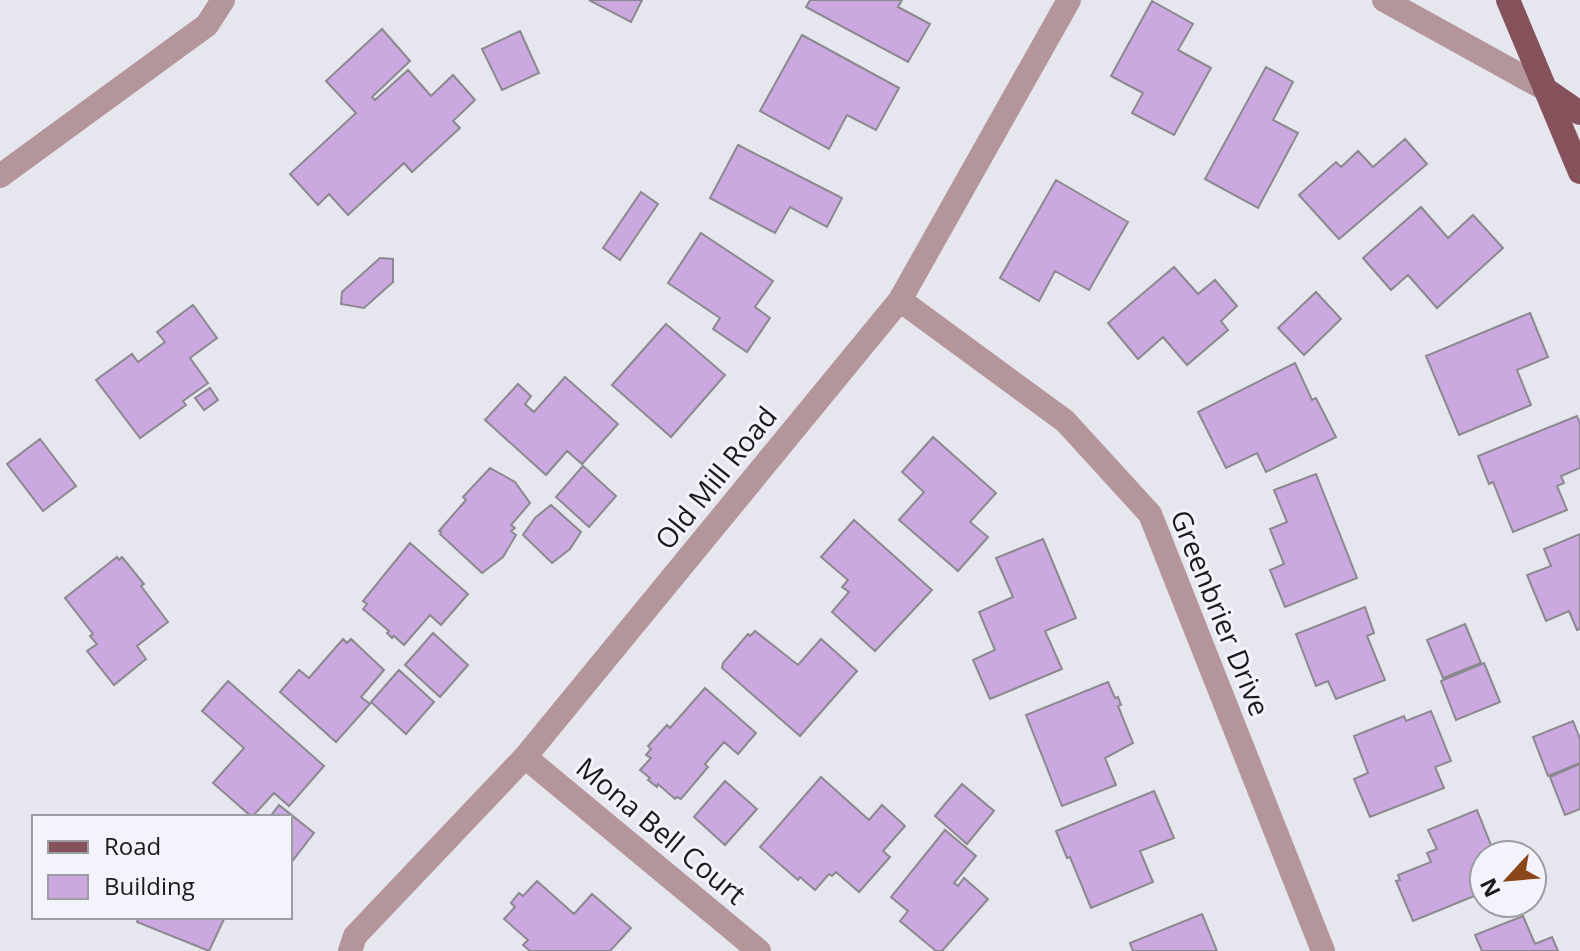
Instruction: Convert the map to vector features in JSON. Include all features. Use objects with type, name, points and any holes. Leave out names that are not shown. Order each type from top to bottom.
[{"type":"main road","points":[[1508,0],[1580,172]]},
{"type":"main road","points":[[1545,89],[1580,113]]},
{"type":"street","points":[[0,176],[207,25],[223,0]]},
{"type":"street","name":"Old Mill Road","points":[[350,951],[355,936],[525,757],[900,300],[1069,0]]},
{"type":"street","points":[[1384,0],[1545,89]]},
{"type":"street","name":"Greenbrier Drive","points":[[900,300],[1065,421],[1150,514],[1323,951]]},
{"type":"street","name":"Mona Bell Court","points":[[525,757],[759,951]]},
{"type":"building","points":[[589,0],[642,0],[631,22]]},
{"type":"building","points":[[810,0],[902,0],[898,7],[930,24],[908,62],[806,7]]},
{"type":"building","points":[[1152,1],[1193,24],[1178,50],[1211,68],[1174,135],[1132,113],[1143,93],[1111,76]]},
{"type":"building","points":[[382,29],[410,61],[372,97],[375,100],[408,70],[431,96],[453,75],[475,100],[453,121],[460,128],[412,172],[404,163],[348,215],[329,194],[318,205],[290,174],[356,113],[326,81]]},
{"type":"building","points":[[520,31],[539,73],[502,90],[482,49]]},
{"type":"building","points":[[802,35],[899,88],[876,130],[847,115],[829,149],[760,111]]},
{"type":"building","points":[[1266,67],[1293,82],[1273,120],[1298,133],[1258,208],[1205,179]]},
{"type":"building","points":[[1405,139],[1427,164],[1339,239],[1299,195],[1336,162],[1341,167],[1358,151],[1373,167]]},
{"type":"building","points":[[738,145],[842,198],[827,227],[790,207],[775,233],[710,198]]},
{"type":"building","points":[[1056,180],[1128,222],[1089,290],[1055,271],[1039,301],[1000,278]]},
{"type":"building","points":[[641,192],[658,204],[620,260],[603,248]]},
{"type":"building","points":[[1421,207],[1448,238],[1473,215],[1503,248],[1437,308],[1408,275],[1391,290],[1363,258]]},
{"type":"building","points":[[701,233],[773,281],[755,307],[770,318],[747,352],[713,329],[720,318],[668,283]]},
{"type":"building","points":[[380,258],[393,259],[393,282],[364,308],[341,304],[342,292]]},
{"type":"building","points":[[1174,267],[1198,294],[1215,280],[1237,306],[1221,321],[1228,330],[1187,365],[1163,337],[1138,359],[1108,323]]},
{"type":"building","points":[[1316,292],[1341,319],[1304,355],[1278,328]]},
{"type":"building","points":[[193,305],[217,338],[190,358],[208,383],[183,401],[186,405],[140,438],[96,380],[132,354],[138,362],[165,342],[157,332]]},
{"type":"building","points":[[1530,313],[1548,357],[1517,370],[1531,405],[1459,435],[1426,356]]},
{"type":"building","points":[[666,324],[725,375],[671,437],[612,385]]},
{"type":"building","points":[[1295,363],[1312,400],[1316,398],[1336,437],[1266,472],[1257,453],[1226,468],[1198,412]]},
{"type":"building","points":[[565,377],[618,424],[582,464],[567,451],[546,475],[485,420],[518,384],[531,396],[525,404],[534,412]]},
{"type":"building","points":[[210,388],[218,400],[204,410],[195,398]]},
{"type":"building","points":[[1577,416],[1580,424],[1580,468],[1561,476],[1564,483],[1557,486],[1567,510],[1513,532],[1493,482],[1489,484],[1478,456]]},
{"type":"building","points":[[933,437],[996,493],[970,522],[988,537],[958,571],[899,520],[924,492],[902,472]]},
{"type":"building","points":[[40,439],[76,486],[43,511],[7,464]]},
{"type":"building","points":[[583,466],[616,496],[589,527],[556,497]]},
{"type":"building","points":[[490,468],[515,482],[530,503],[511,525],[515,528],[511,531],[516,535],[503,557],[482,573],[439,531],[466,500],[463,497]]},
{"type":"building","points":[[1316,474],[1357,578],[1285,607],[1270,570],[1284,564],[1270,529],[1287,522],[1274,490]]},
{"type":"building","points":[[551,505],[581,532],[570,549],[552,563],[523,535],[535,518]]},
{"type":"building","points":[[854,520],[932,590],[875,651],[832,612],[849,592],[842,587],[848,580],[821,557]]},
{"type":"building","points":[[1580,534],[1580,629],[1577,630],[1569,611],[1546,621],[1527,575],[1551,566],[1544,549]]},
{"type":"building","points":[[1043,539],[1076,618],[1045,631],[1062,669],[990,699],[973,660],[995,650],[979,612],[1013,597],[996,558]]},
{"type":"building","points":[[410,543],[468,594],[441,625],[430,615],[404,645],[394,636],[392,638],[387,633],[389,631],[363,609],[367,604],[363,601]]},
{"type":"building","points":[[117,557],[119,560],[122,557],[144,584],[141,586],[168,622],[137,646],[146,659],[114,685],[87,651],[97,644],[90,636],[93,634],[65,598]]},
{"type":"building","points":[[1365,607],[1374,633],[1367,636],[1385,680],[1336,699],[1328,681],[1316,686],[1296,634]]},
{"type":"building","points":[[1465,624],[1481,663],[1443,678],[1427,640]]},
{"type":"building","points":[[755,631],[798,665],[821,639],[857,671],[800,736],[722,668],[748,634],[750,636]]},
{"type":"building","points":[[433,633],[468,665],[440,697],[405,665]]},
{"type":"building","points":[[343,639],[347,643],[351,639],[384,670],[361,697],[370,704],[336,742],[280,692],[299,670],[309,678]]},
{"type":"building","points":[[1484,663],[1500,702],[1456,720],[1441,681]]},
{"type":"building","points":[[399,670],[434,702],[406,734],[371,702]]},
{"type":"building","points":[[228,681],[324,766],[289,806],[274,793],[254,815],[250,815],[213,783],[244,748],[202,711]]},
{"type":"building","points":[[1108,682],[1115,698],[1118,697],[1121,705],[1118,706],[1133,743],[1105,758],[1116,785],[1062,806],[1026,715]]},
{"type":"building","points":[[705,688],[756,733],[738,754],[724,742],[681,799],[675,799],[658,784],[657,787],[648,780],[650,778],[640,770],[651,758],[646,755],[651,749],[648,746],[667,725],[670,728]]},
{"type":"building","points":[[1431,711],[1451,761],[1435,767],[1444,788],[1370,817],[1354,779],[1368,773],[1354,736],[1404,716],[1406,721]]},
{"type":"building","points":[[1573,721],[1580,739],[1580,763],[1548,776],[1533,737]]},
{"type":"building","points":[[1580,764],[1580,809],[1565,815],[1550,777]]},
{"type":"building","points":[[821,777],[869,820],[882,805],[905,826],[883,851],[890,857],[859,892],[836,872],[832,876],[829,874],[815,890],[800,877],[798,880],[760,847]]},
{"type":"building","points":[[725,781],[757,809],[725,845],[694,817]]},
{"type":"building","points":[[962,784],[994,811],[967,844],[935,816]]},
{"type":"building","points":[[1154,791],[1174,838],[1140,851],[1153,882],[1091,908],[1056,831]]},
{"type":"building","points":[[279,805],[292,815],[272,815]]},
{"type":"building","points":[[1477,810],[1489,839],[1468,839],[1468,899],[1413,921],[1396,881],[1400,880],[1398,875],[1431,862],[1427,853],[1437,849],[1428,830]]},
{"type":"building","points":[[292,815],[314,833],[292,861]]},
{"type":"building","points":[[945,830],[976,856],[954,883],[958,886],[964,878],[988,899],[942,951],[936,951],[900,921],[908,911],[891,897]]},
{"type":"building","points":[[537,881],[574,914],[592,894],[631,928],[610,951],[530,951],[523,945],[528,940],[504,919],[515,907],[511,903],[519,893],[523,896]]},
{"type":"building","points":[[1202,914],[1217,951],[1133,951],[1130,943]]},
{"type":"building","points":[[138,919],[224,919],[209,951],[137,922]]},
{"type":"building","points":[[1515,919],[1524,919],[1535,944],[1552,937],[1558,951],[1482,951],[1475,935]]}]
